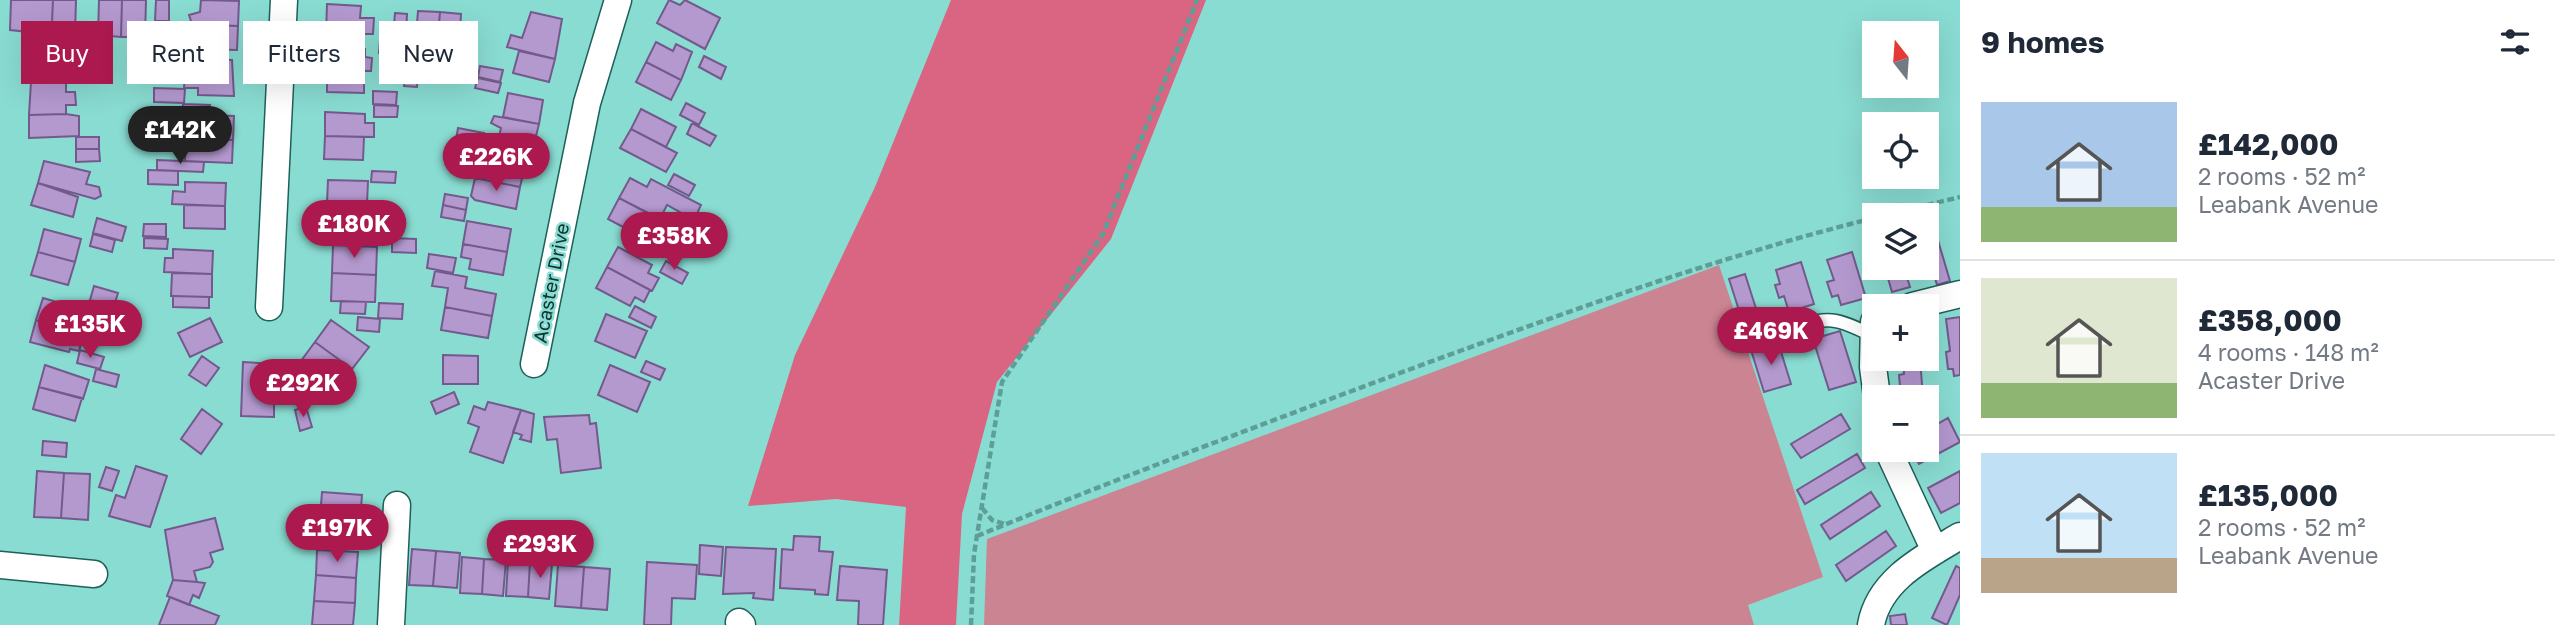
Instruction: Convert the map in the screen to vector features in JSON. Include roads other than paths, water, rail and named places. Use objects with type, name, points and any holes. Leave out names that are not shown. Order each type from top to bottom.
[{"type":"street","points":[[270,307],[284,0]]},
{"type":"street","name":"Acaster Drive","points":[[534,364],[610,2]]},
{"type":"street","points":[[1939,299],[1960,294]]},
{"type":"street","points":[[1894,462],[1935,551]]},
{"type":"street","points":[[391,625],[397,505]]},
{"type":"street","points":[[1871,625],[1874,608],[1884,591],[1935,551],[1960,536]]},
{"type":"street","points":[[0,565],[94,573]]},
{"type":"lane","points":[[1783,330],[1828,318],[1862,326]]}]
